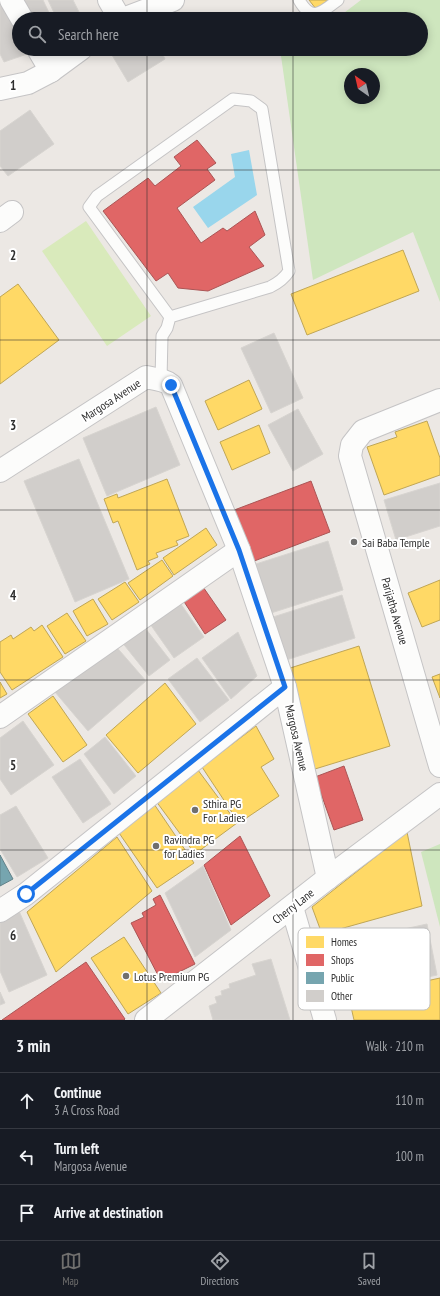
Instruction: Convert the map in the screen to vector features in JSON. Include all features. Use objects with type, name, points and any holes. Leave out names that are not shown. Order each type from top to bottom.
[{"type":"street","points":[[11,0],[18,12]]},
{"type":"street","points":[[109,0],[116,12]]},
{"type":"street","points":[[141,12],[173,0]]},
{"type":"street","points":[[42,56],[51,71]]},
{"type":"street","points":[[0,89],[28,83],[51,71],[71,56]]},
{"type":"street","name":"Margosa Avenue","points":[[0,471],[146,377],[168,382],[171,385],[239,550],[285,687],[328,878]]},
{"type":"street","name":"Parijatha Avenue","points":[[440,400],[363,431],[352,445],[350,456],[440,766]]},
{"type":"street","points":[[0,717],[239,550]]},
{"type":"street","points":[[0,911],[26,894],[285,687]]},
{"type":"street","name":"Cherry Lane","points":[[146,1020],[328,878],[440,794]]},
{"type":"street","points":[[292,907],[298,928]]},
{"type":"street","points":[[322,1010],[325,1020]]},
{"type":"lane","points":[[300,0],[308,12]]},
{"type":"lane","points":[[322,12],[338,0]]},
{"type":"lane","points":[[233,99],[251,101],[262,109],[290,271],[282,280],[270,287],[170,317],[89,207],[97,196],[233,99]]},
{"type":"lane","points":[[161,380],[162,336],[167,328],[170,317]]},
{"type":"green space","points":[[361,0],[440,0],[440,302],[413,232],[313,280],[281,56],[428,56],[428,12],[345,12]]},
{"type":"green space","points":[[86,221],[151,316],[107,346],[42,251]]},
{"type":"green space","points":[[440,844],[440,927],[421,852]]},
{"type":"water","points":[[249,150],[257,195],[208,228],[193,207],[235,177],[231,154]]},
{"type":"building: Homes","points":[[309,0],[328,0],[316,9]]},
{"type":"building: Homes","points":[[403,250],[419,291],[307,335],[291,294]]},
{"type":"building: Homes","points":[[18,284],[59,340],[0,384],[0,297]]},
{"type":"building: Homes","points":[[249,380],[262,409],[218,430],[205,401]]},
{"type":"building: Homes","points":[[427,421],[440,458],[440,475],[384,495],[367,447],[397,437],[395,432]]},
{"type":"building: Homes","points":[[259,425],[270,453],[232,470],[220,442]]},
{"type":"building: Homes","points":[[167,479],[189,536],[176,541],[178,545],[156,553],[158,557],[148,561],[150,564],[137,570],[118,521],[113,523],[104,499],[117,494],[118,498]]},
{"type":"building: Homes","points":[[206,528],[217,545],[174,575],[163,558]]},
{"type":"building: Homes","points":[[162,560],[173,576],[140,600],[128,583]]},
{"type":"building: Homes","points":[[440,580],[440,620],[422,627],[408,593]]},
{"type":"building: Homes","points":[[125,582],[139,602],[112,620],[98,599]]},
{"type":"building: Homes","points":[[93,599],[108,624],[87,636],[73,611]]},
{"type":"building: Homes","points":[[67,613],[86,641],[65,654],[47,626]]},
{"type":"building: Homes","points":[[42,625],[63,657],[12,690],[0,672],[0,642],[11,635],[13,639],[31,627],[34,631]]},
{"type":"building: Homes","points":[[359,646],[390,746],[315,769],[284,670]]},
{"type":"building: Homes","points":[[440,674],[440,698],[432,677]]},
{"type":"building: Homes","points":[[0,682],[7,694],[0,698]]},
{"type":"building: Homes","points":[[165,683],[196,724],[138,773],[106,735]]},
{"type":"building: Homes","points":[[53,696],[87,745],[63,762],[28,714]]},
{"type":"building: Homes","points":[[256,726],[274,759],[261,767],[279,796],[239,823],[202,767]]},
{"type":"building: Homes","name":"Sthira PG For Ladies","points":[[195,766],[237,823],[195,854],[153,797]]},
{"type":"building: Homes","name":"Ravindra PG for Ladies","points":[[154,804],[194,863],[157,888],[117,830]]},
{"type":"building: Homes","points":[[407,832],[422,906],[343,928],[320,928],[312,907]]},
{"type":"building: Homes","points":[[117,837],[152,891],[56,972],[27,912]]},
{"type":"building: Homes","name":"Lotus Premium PG","points":[[124,937],[161,993],[128,1014],[91,958]]},
{"type":"building: Homes","points":[[440,978],[440,1020],[354,1020],[352,1010],[430,1010],[430,980]]},
{"type":"building: Shops","points":[[197,140],[216,163],[207,169],[215,180],[177,208],[201,243],[223,228],[227,231],[255,211],[265,235],[249,247],[264,266],[208,291],[178,288],[168,273],[156,281],[103,211],[148,178],[155,186],[181,166],[174,157]]},
{"type":"building: Shops","points":[[311,481],[330,532],[249,563],[229,512]]},
{"type":"building: Shops","points":[[201,584],[226,620],[205,634],[181,597]]},
{"type":"building: Shops","points":[[344,766],[363,820],[334,830],[315,777]]},
{"type":"building: Shops","points":[[240,836],[270,896],[231,925],[204,865]]},
{"type":"building: Shops","points":[[160,895],[195,964],[161,981],[131,923],[144,917],[142,913],[156,905],[153,899]]},
{"type":"building: Shops","points":[[86,962],[125,1019],[124,1020],[2,1020]]},
{"type":"building: Public","points":[[0,855],[13,879],[0,886]]},
{"type":"building: Other","points":[[0,0],[12,20],[12,56],[21,56],[4,62],[0,54]]},
{"type":"building: Other","points":[[18,0],[43,0],[49,12],[24,12]]},
{"type":"building: Other","points":[[48,0],[73,0],[79,12],[54,12]]},
{"type":"building: Other","points":[[113,56],[164,56],[165,59],[128,82]]},
{"type":"building: Other","points":[[30,110],[54,144],[8,176],[0,166],[0,131]]},
{"type":"building: Other","points":[[274,333],[303,398],[271,413],[241,348]]},
{"type":"building: Other","points":[[156,407],[180,465],[107,496],[83,438]]},
{"type":"building: Other","points":[[298,409],[323,454],[293,471],[268,425]]},
{"type":"building: Other","points":[[79,459],[129,579],[75,602],[24,481]]},
{"type":"building: Other","points":[[440,483],[440,526],[396,540],[384,500]]},
{"type":"building: Other","points":[[328,541],[343,590],[271,613],[256,564]]},
{"type":"building: Other","points":[[342,595],[355,638],[283,661],[270,618]]},
{"type":"building: Other","points":[[178,600],[204,637],[174,658],[148,621]]},
{"type":"building: Other","points":[[142,624],[170,660],[149,676],[121,641]]},
{"type":"building: Other","points":[[238,632],[257,676],[231,699],[202,658]]},
{"type":"building: Other","points":[[113,643],[146,681],[88,731],[55,692]]},
{"type":"building: Other","points":[[197,658],[229,700],[200,722],[168,679]]},
{"type":"building: Other","points":[[23,721],[54,765],[11,795],[0,779],[0,738]]},
{"type":"building: Other","points":[[105,737],[136,776],[114,794],[84,754]]},
{"type":"building: Other","points":[[80,759],[111,804],[83,823],[52,777]]},
{"type":"building: Other","points":[[16,806],[48,858],[17,877],[0,849],[0,815]]},
{"type":"building: Other","points":[[203,866],[231,930],[195,957],[165,893]]},
{"type":"building: Other","points":[[19,911],[47,975],[9,992],[0,971],[0,919]]},
{"type":"building: Other","points":[[427,924],[428,928],[409,928]]},
{"type":"building: Other","points":[[430,939],[437,975],[430,977]]},
{"type":"building: Other","points":[[271,959],[290,1020],[213,1020],[209,1006],[217,1003],[215,997],[222,995],[221,991],[230,988],[229,984],[256,975],[252,964]]},
{"type":"building: Other","points":[[0,992],[5,1003],[0,1005]]},
{"type":"place","name":"Sai Baba Temple","points":[[354,542]]},
{"type":"place","name":"Sthira PG For Ladies","points":[[195,810]]},
{"type":"place","name":"Ravindra PG for Ladies","points":[[156,846]]},
{"type":"place","name":"Lotus Premium PG","points":[[126,976]]},
{"type":"route","points":[[26,894],[285,687],[239,550],[171,385]]}]
